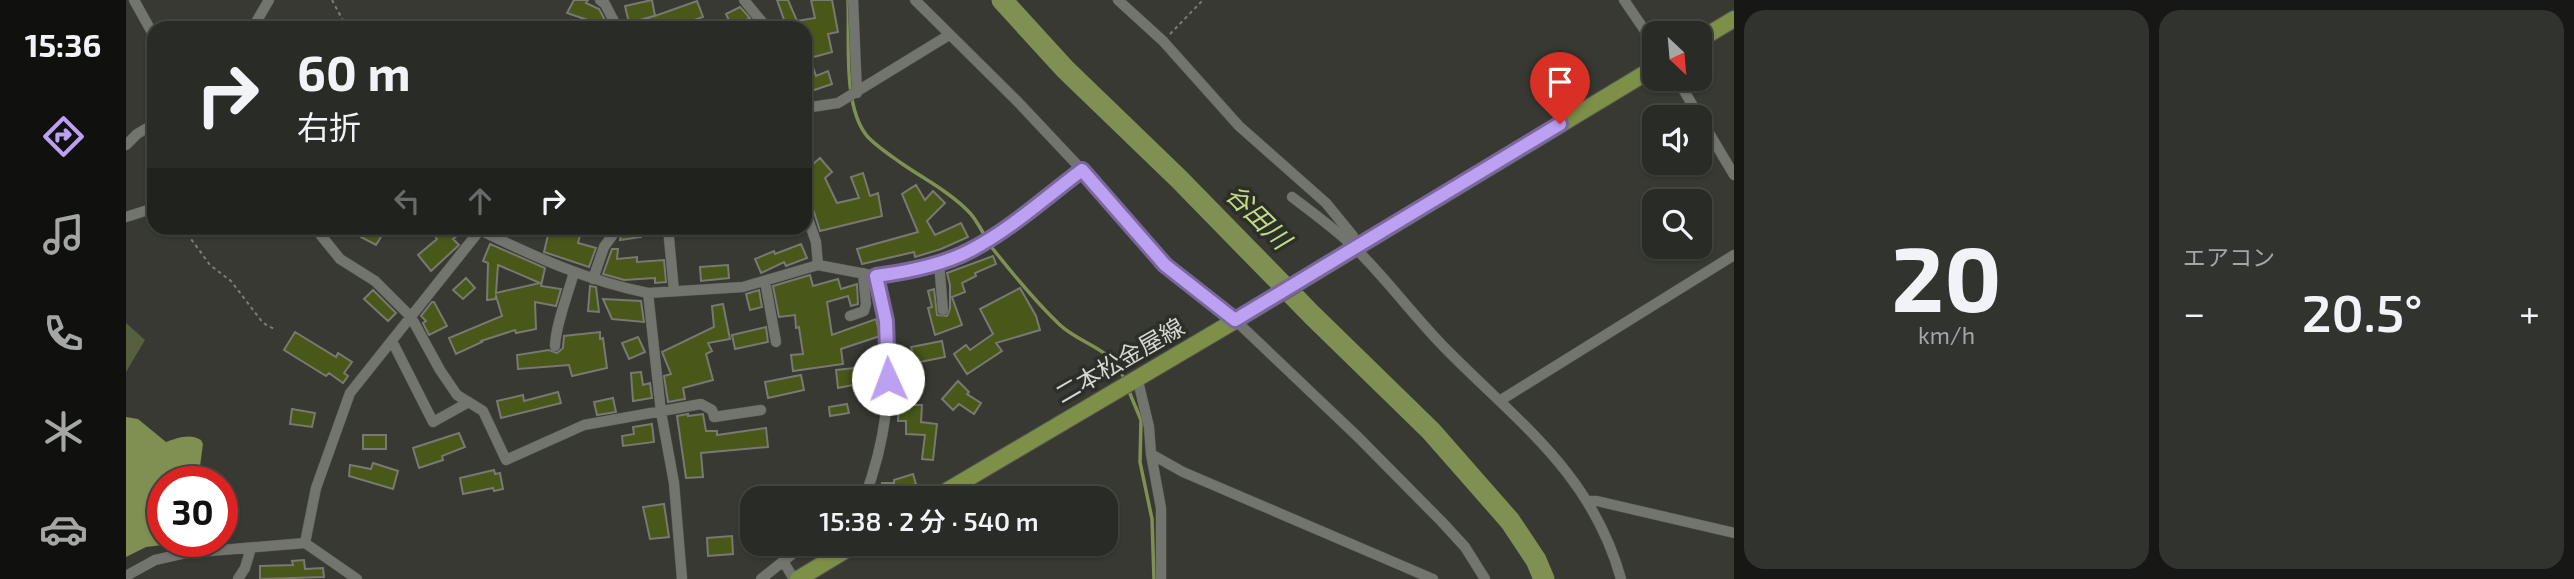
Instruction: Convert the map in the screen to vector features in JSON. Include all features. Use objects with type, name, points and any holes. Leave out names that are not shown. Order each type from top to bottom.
[{"type":"main road","points":[[1712,32],[1734,19]]},
{"type":"main road","name":"二本松金屋線","points":[[955,486],[1642,75]]},
{"type":"main road","points":[[796,579],[835,556]]},
{"type":"street","points":[[134,0],[147,23]]},
{"type":"street","points":[[257,21],[269,0]]},
{"type":"street","points":[[600,0],[614,21]]},
{"type":"street","points":[[744,0],[760,21]]},
{"type":"street","points":[[853,0],[857,93]]},
{"type":"street","points":[[915,0],[1017,101],[1165,265],[1239,318],[1442,522],[1465,547],[1485,579]]},
{"type":"street","points":[[1118,0],[1163,41],[1239,126],[1326,203],[1353,236],[1349,251]]},
{"type":"street","points":[[1624,0],[1642,26]]},
{"type":"street","points":[[812,107],[838,103],[949,35]]},
{"type":"street","points":[[1684,91],[1734,175]]},
{"type":"street","points":[[126,145],[147,128]]},
{"type":"street","points":[[492,235],[543,261],[593,279],[648,293],[743,287],[818,265],[876,276],[939,263],[969,252],[1082,170]]},
{"type":"street","points":[[1292,197],[1553,454],[1587,501],[1610,545],[1621,579]]},
{"type":"street","points":[[126,217],[147,210]]},
{"type":"street","points":[[812,230],[818,265]]},
{"type":"street","points":[[321,235],[340,259],[375,281],[411,317],[457,395],[483,411],[506,460],[584,425],[701,404],[712,410],[713,417],[761,410]]},
{"type":"street","points":[[305,543],[316,488],[350,393],[475,235]]},
{"type":"street","points":[[593,279],[604,247],[613,235]]},
{"type":"street","points":[[669,235],[674,291]]},
{"type":"street","points":[[1501,400],[1734,256]]},
{"type":"street","points":[[939,263],[943,310]]},
{"type":"street","points":[[555,346],[556,330],[563,315],[574,272]]},
{"type":"street","points":[[850,316],[864,311],[866,304],[863,273]]},
{"type":"street","points":[[867,486],[881,443],[888,379],[886,321],[876,276]]},
{"type":"street","points":[[765,281],[776,342]]},
{"type":"street","points":[[648,293],[661,412],[674,483],[682,579]]},
{"type":"street","points":[[393,341],[433,422],[469,402]]},
{"type":"street","points":[[1137,377],[1149,427],[1161,508],[1161,579]]},
{"type":"street","points":[[1151,454],[1183,472],[1433,579]]},
{"type":"street","points":[[1587,501],[1597,501],[1734,533]]},
{"type":"street","points":[[126,576],[155,560],[186,553],[305,543],[358,579]]},
{"type":"street","points":[[239,579],[246,568],[251,548]]},
{"type":"street","points":[[761,579],[789,556]]},
{"type":"street","points":[[783,561],[796,579]]},
{"type":"path","points":[[332,0],[343,21]]},
{"type":"path","points":[[1163,41],[1203,0]]},
{"type":"path","points":[[188,235],[210,265],[231,281],[263,323],[276,330]]},
{"type":"shaded area","points":[[126,323],[145,340],[126,372]]},
{"type":"shaded area","points":[[126,417],[138,419],[166,442],[188,437],[197,438],[203,444],[200,466],[147,466],[147,547],[126,557]]},
{"type":"building","points":[[574,0],[588,0],[586,3],[599,9],[604,18],[603,21],[590,21],[567,13]]},
{"type":"building","points":[[652,0],[655,16],[697,1],[703,17],[691,21],[649,21],[648,18],[654,16],[629,21],[625,6]]},
{"type":"building","points":[[777,0],[788,0],[797,21],[784,21]]},
{"type":"building","points":[[811,0],[832,0],[838,32],[828,34],[832,52],[812,57],[812,21],[797,21],[815,18]]},
{"type":"building","points":[[740,7],[750,18],[744,21],[729,21],[726,14]]},
{"type":"building","points":[[812,64],[816,76],[828,71],[832,84],[812,91]]},
{"type":"building","points":[[820,158],[832,172],[825,178],[837,203],[859,198],[851,177],[863,173],[870,196],[878,193],[882,216],[820,231],[812,206],[812,165]]},
{"type":"building","points":[[916,185],[925,200],[933,191],[945,203],[927,221],[935,235],[961,223],[968,237],[915,257],[914,252],[862,264],[857,249],[918,232],[902,194]]},
{"type":"building","points":[[376,235],[381,237],[376,245],[361,237]]},
{"type":"building","points":[[434,235],[458,235],[453,239],[459,245],[431,271],[418,255],[437,239]]},
{"type":"building","points":[[548,235],[580,235],[578,243],[596,248],[589,267],[544,252]]},
{"type":"building","points":[[621,235],[641,235],[641,237],[620,240]]},
{"type":"building","points":[[490,244],[545,268],[541,286],[561,289],[556,306],[535,302],[536,329],[516,333],[515,330],[481,341],[456,354],[449,338],[502,316],[496,296],[495,299],[487,300],[488,263],[483,261]],"holes":[[[498,265],[540,283],[496,293]]]},
{"type":"building","points":[[801,244],[807,258],[786,266],[784,262],[761,273],[755,259]]},
{"type":"building","points":[[612,249],[618,249],[617,259],[637,257],[637,262],[664,260],[666,282],[655,283],[655,278],[624,280],[603,274]]},
{"type":"building","points":[[993,256],[996,264],[975,273],[976,276],[962,283],[965,292],[952,297],[962,325],[935,335],[928,308],[932,307],[928,291],[934,289],[937,315],[947,316],[950,309],[950,285],[947,273]]},
{"type":"building","points":[[728,265],[729,278],[701,281],[700,267]]},
{"type":"building","points":[[810,275],[813,286],[838,279],[841,289],[857,284],[858,304],[851,306],[848,296],[827,302],[832,335],[876,319],[880,336],[841,349],[843,364],[793,371],[791,355],[803,354],[799,327],[796,328],[795,315],[779,317],[773,286]]},
{"type":"building","points":[[466,278],[475,288],[463,299],[453,290]]},
{"type":"building","points":[[590,286],[596,287],[599,312],[588,311]]},
{"type":"building","points":[[1020,288],[1036,316],[1040,330],[996,343],[1002,351],[967,374],[954,354],[966,345],[970,350],[993,334],[980,309]]},
{"type":"building","points":[[373,290],[396,313],[388,321],[364,299]]},
{"type":"building","points":[[759,290],[762,307],[750,310],[746,294]]},
{"type":"building","points":[[603,299],[641,301],[644,322],[612,319]]},
{"type":"building","points":[[432,302],[447,326],[429,335],[423,323],[426,321],[421,316]]},
{"type":"building","points":[[723,304],[730,339],[708,343],[712,351],[706,354],[713,380],[683,388],[685,399],[668,402],[664,376],[671,374],[662,352],[714,327],[712,306]]},
{"type":"building","points":[[766,327],[768,342],[735,349],[732,335]]},
{"type":"building","points":[[295,332],[336,357],[338,353],[352,362],[344,373],[348,376],[343,383],[329,373],[326,376],[284,350]]},
{"type":"building","points":[[600,332],[607,368],[572,376],[569,365],[518,369],[517,355],[549,350],[557,353],[563,348],[564,336]]},
{"type":"building","points":[[638,337],[645,352],[629,359],[622,343]]},
{"type":"building","points":[[942,341],[945,357],[915,363],[911,347]]},
{"type":"building","points":[[864,367],[865,374],[875,373],[877,385],[854,391],[853,385],[838,388],[836,370]]},
{"type":"building","points":[[641,372],[643,385],[650,383],[652,398],[633,401],[631,373]]},
{"type":"building","points":[[801,375],[804,390],[768,398],[765,382]]},
{"type":"building","points":[[958,381],[969,392],[967,394],[981,403],[974,414],[959,404],[953,410],[942,399]]},
{"type":"building","points":[[558,392],[561,403],[501,418],[497,401],[523,395],[524,401]]},
{"type":"building","points":[[899,395],[912,395],[912,405],[922,405],[921,422],[937,424],[933,460],[922,459],[925,435],[906,434],[906,421],[898,421]]},
{"type":"building","points":[[613,398],[616,412],[597,415],[594,402]]},
{"type":"building","points":[[847,404],[849,413],[830,416],[829,407]]},
{"type":"building","points":[[292,409],[315,413],[312,427],[290,424]]},
{"type":"building","points":[[703,414],[706,431],[717,431],[717,435],[766,428],[768,447],[701,453],[703,477],[686,478],[677,416]]},
{"type":"building","points":[[652,424],[654,442],[623,446],[622,436],[634,434],[633,427]]},
{"type":"building","points":[[459,433],[465,447],[442,456],[443,460],[419,468],[413,448]]},
{"type":"building","points":[[363,435],[386,435],[386,449],[363,449]]},
{"type":"building","points":[[373,463],[398,471],[393,489],[349,476],[350,465],[371,469]]},
{"type":"building","points":[[494,470],[495,474],[500,473],[503,489],[494,491],[493,488],[463,494],[460,478]]},
{"type":"building","points":[[913,474],[916,484],[883,486],[882,483],[894,483],[894,480]]},
{"type":"building","points":[[664,504],[669,537],[650,539],[643,507]]},
{"type":"building","points":[[732,536],[733,554],[708,556],[707,538]]},
{"type":"building","points":[[304,560],[305,569],[323,568],[324,577],[260,579],[260,566],[293,565],[292,561]]},
{"type":"waterway","points":[[848,0],[851,90],[859,123],[867,136],[888,154],[962,205],[993,249],[1043,308],[1068,332],[1113,361],[1124,379]]},
{"type":"waterway","name":"谷田川","points":[[1002,0],[1065,69],[1431,431],[1510,521],[1536,560],[1544,579]]},
{"type":"waterway","points":[[1128,389],[1141,420],[1140,462],[1152,519],[1154,579]]},
{"type":"route","points":[[888,379],[886,321],[876,276],[939,263],[969,252],[1082,170],[1165,265],[1235,320],[1560,124]]}]
